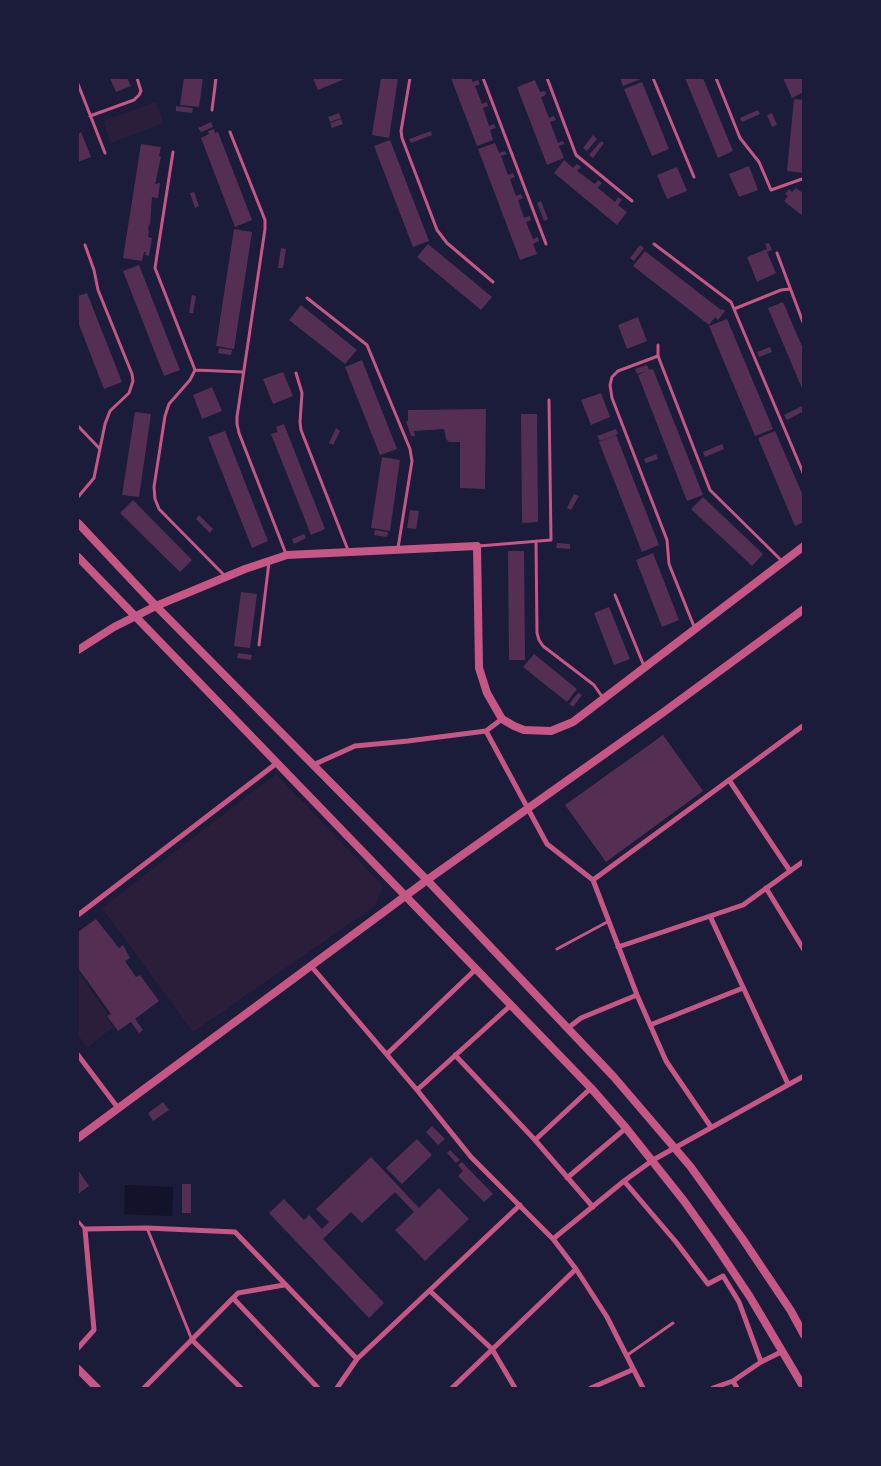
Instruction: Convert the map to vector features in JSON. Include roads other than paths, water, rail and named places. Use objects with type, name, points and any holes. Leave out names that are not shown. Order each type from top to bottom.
[{"type":"street","points":[[78,523],[156,606],[426,880],[613,1076],[690,1166],[742,1238],[804,1334]]},
{"type":"street","points":[[78,650],[134,616],[156,606],[226,577],[287,555],[477,546],[478,668],[487,693],[502,719],[524,730],[551,731],[573,722],[783,562],[802,550]]},
{"type":"street","points":[[78,557],[591,1088],[626,1128],[653,1160],[714,1243],[750,1297],[804,1388]]},
{"type":"street","points":[[78,1138],[426,880],[804,609]]},
{"type":"street","points":[[313,765],[355,746],[486,731],[502,719]]},
{"type":"street","points":[[592,880],[804,725]]},
{"type":"street","points":[[486,731],[546,844],[592,880],[637,995],[666,1061],[711,1127]]},
{"type":"street","points":[[78,915],[277,763]]},
{"type":"street","points":[[729,780],[790,871]]},
{"type":"street","points":[[618,947],[742,905],[804,861]]},
{"type":"street","points":[[766,888],[804,950]]},
{"type":"street","points":[[710,916],[788,1084]]},
{"type":"street","points":[[311,966],[387,1054],[471,1157],[553,1239],[576,1269],[607,1317],[632,1370],[643,1388]]},
{"type":"street","points":[[387,1054],[476,969]]},
{"type":"street","points":[[650,1025],[743,988]]},
{"type":"street","points":[[568,1028],[581,1018],[637,995]]},
{"type":"street","points":[[417,1090],[510,1005]]},
{"type":"street","points":[[78,1055],[118,1108]]},
{"type":"street","points":[[456,1055],[535,1140],[593,1207]]},
{"type":"street","points":[[553,1239],[653,1160],[804,1076]]},
{"type":"street","points":[[535,1140],[591,1088]]},
{"type":"street","points":[[567,1178],[626,1128]]},
{"type":"street","points":[[624,1181],[676,1242],[708,1284],[723,1276],[739,1302],[760,1362]]},
{"type":"street","points":[[336,1388],[357,1359],[520,1205]]},
{"type":"street","points":[[78,1348],[94,1330],[85,1229],[146,1228],[235,1232],[357,1359]]},
{"type":"street","points":[[452,1388],[576,1269]]},
{"type":"street","points":[[144,1388],[238,1293],[284,1285]]},
{"type":"street","points":[[430,1291],[492,1349],[515,1388]]},
{"type":"street","points":[[233,1298],[318,1388]]},
{"type":"street","points":[[192,1340],[241,1388]]},
{"type":"street","points":[[712,1388],[733,1381],[760,1362],[783,1351]]},
{"type":"street","points":[[78,1369],[98,1388]]},
{"type":"street","points":[[591,1388],[632,1370]]},
{"type":"street","points":[[733,1381],[737,1388]]},
{"type":"lane","points":[[90,116],[134,100],[141,91],[137,78]]},
{"type":"lane","points":[[212,110],[216,78]]},
{"type":"lane","points":[[410,78],[401,131],[402,138],[437,230],[446,243],[493,282]]},
{"type":"lane","points":[[483,78],[546,244]]},
{"type":"lane","points":[[547,78],[576,155],[632,201]]},
{"type":"lane","points":[[653,78],[694,178]]},
{"type":"lane","points":[[716,78],[740,138],[759,162],[770,190],[803,179]]},
{"type":"lane","points":[[78,84],[105,153]]},
{"type":"lane","points":[[230,132],[264,220],[265,229],[237,417],[240,433],[287,555]]},
{"type":"lane","points":[[173,152],[155,268],[195,370],[190,380],[169,404],[165,416],[154,487],[155,499],[159,509],[226,577]]},
{"type":"lane","points":[[654,244],[731,302],[804,475]]},
{"type":"lane","points":[[78,497],[94,478],[107,417],[110,411],[129,393],[133,381],[132,374],[98,290],[94,270],[85,245]]},
{"type":"lane","points":[[777,253],[804,325]]},
{"type":"lane","points":[[734,309],[781,290],[790,289]]},
{"type":"lane","points":[[307,298],[367,345],[410,449],[412,461],[397,549]]},
{"type":"lane","points":[[658,345],[658,356],[710,490],[783,562]]},
{"type":"lane","points":[[658,356],[618,371],[612,377],[610,385],[612,398],[668,540],[669,564],[695,630]]},
{"type":"lane","points":[[195,370],[243,372]]},
{"type":"lane","points":[[296,374],[302,393],[301,430],[348,551]]},
{"type":"lane","points":[[477,546],[551,540],[549,400]]},
{"type":"lane","points":[[78,426],[101,449]]},
{"type":"lane","points":[[536,541],[537,633],[539,640],[594,685],[604,699]]},
{"type":"lane","points":[[259,645],[269,561]]},
{"type":"lane","points":[[615,595],[644,668]]},
{"type":"lane","points":[[557,950],[609,921]]},
{"type":"lane","points":[[78,1221],[85,1229]]},
{"type":"lane","points":[[146,1228],[192,1340]]},
{"type":"lane","points":[[626,1356],[673,1323]]}]
